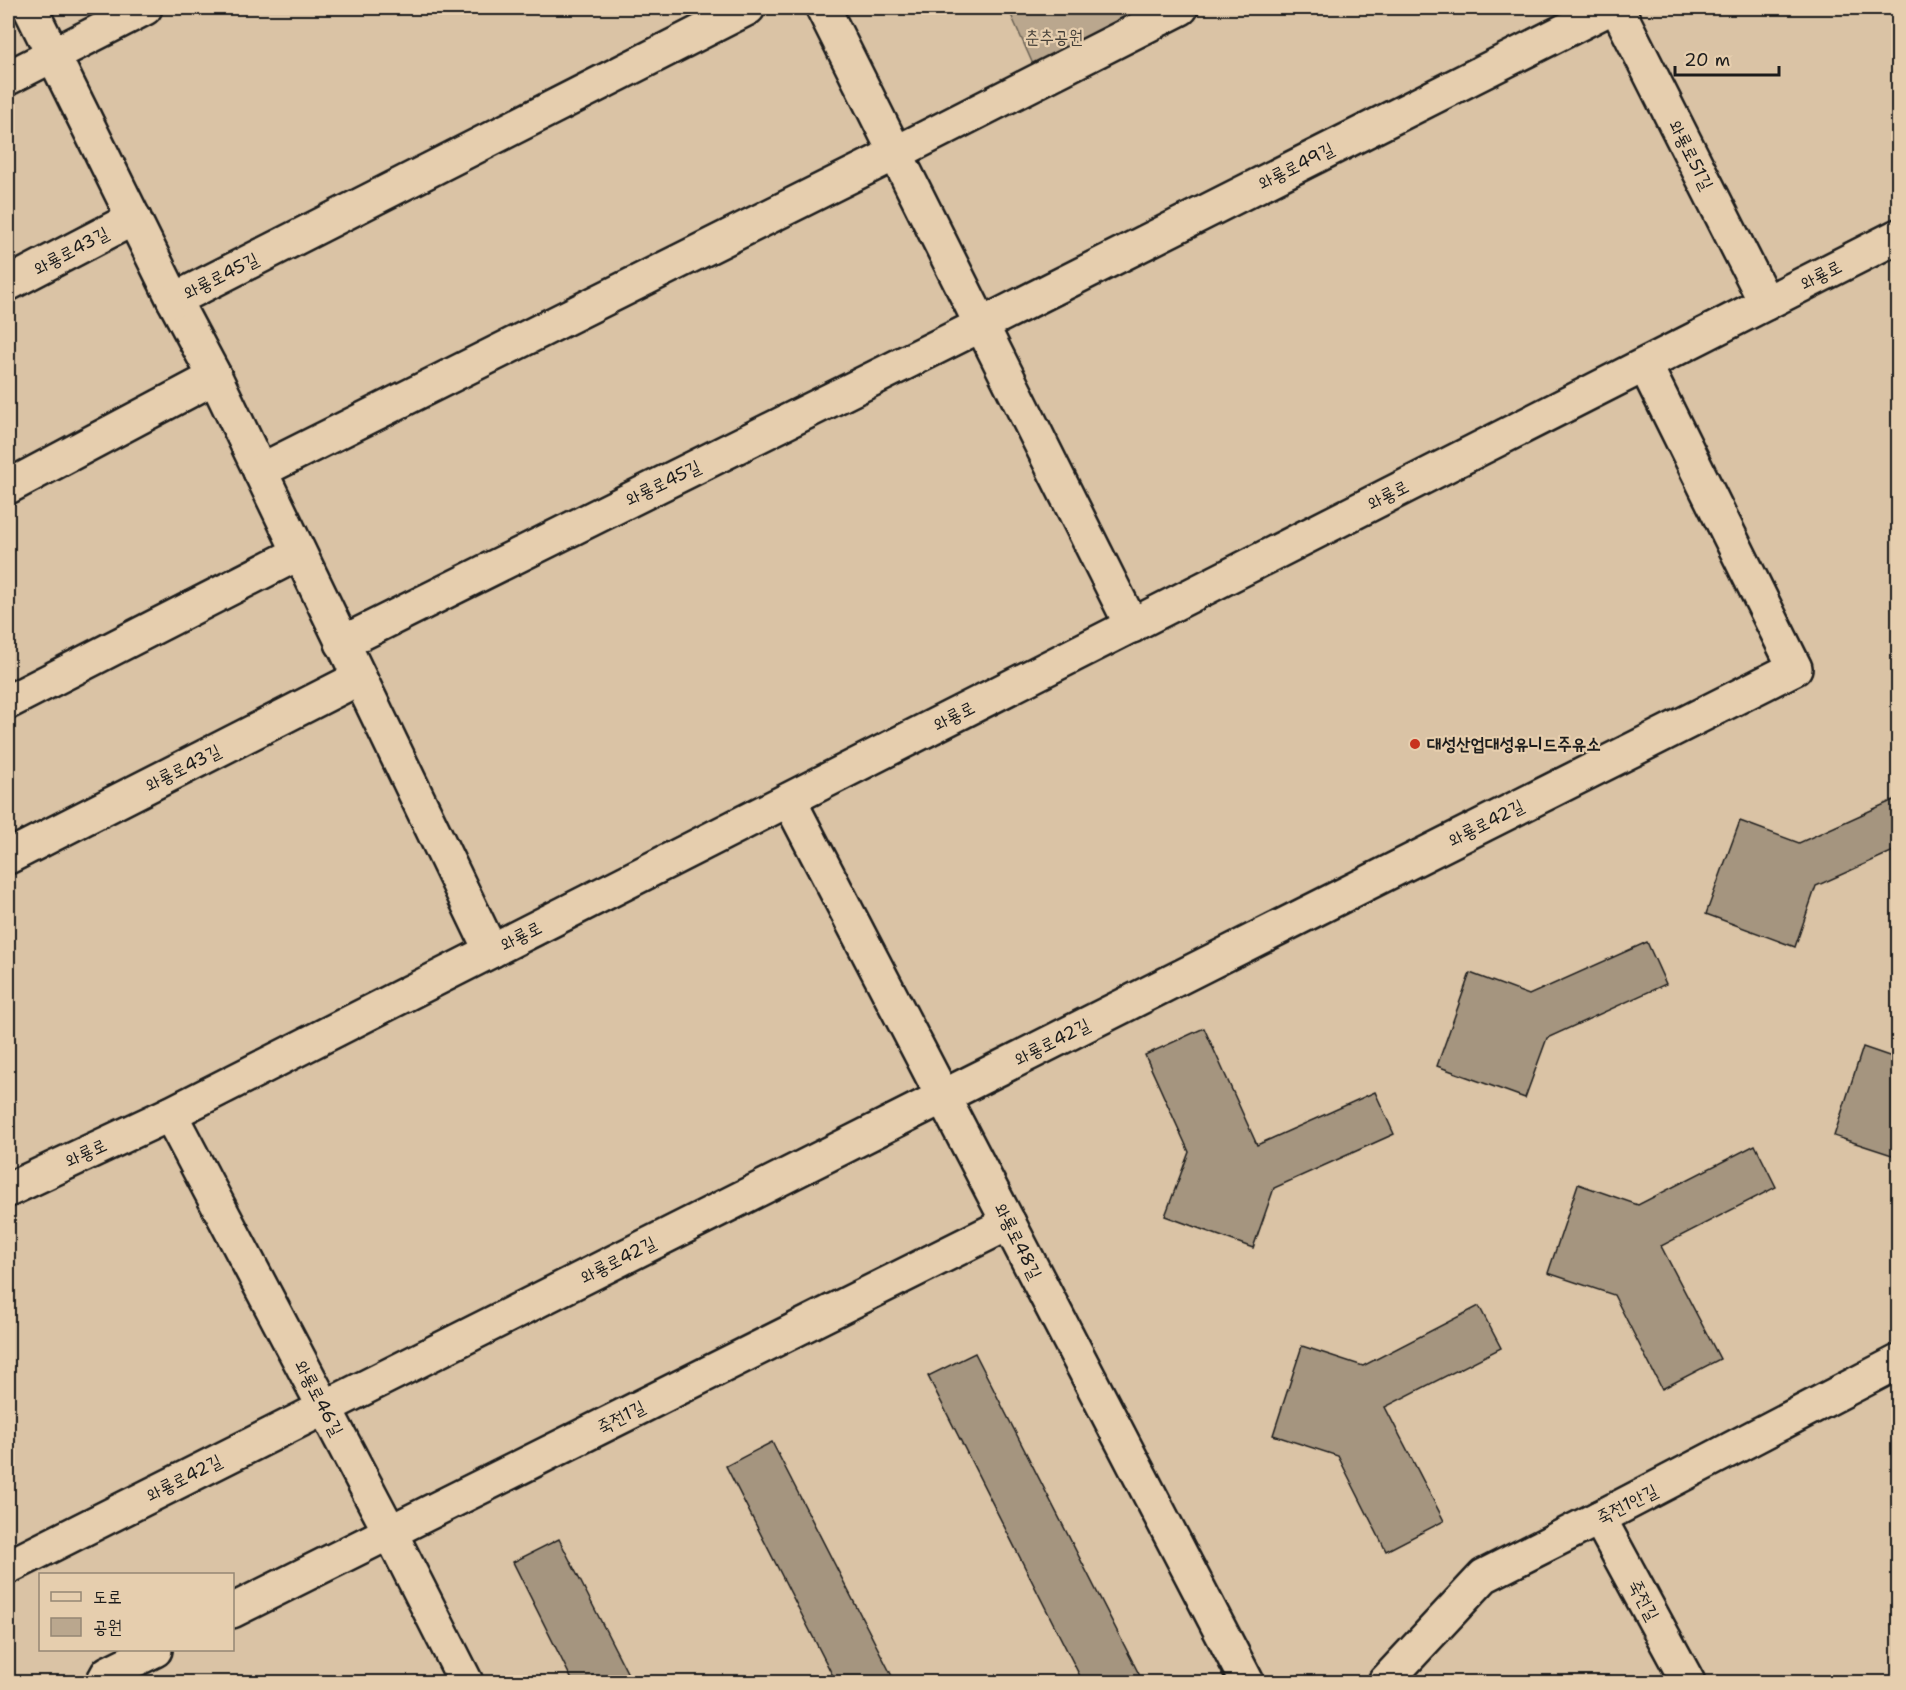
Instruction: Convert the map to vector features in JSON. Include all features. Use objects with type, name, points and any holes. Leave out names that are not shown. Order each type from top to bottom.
[{"type":"street","name":"와룡로45길","points":[[30,8],[174,300],[215,377],[491,951]]},
{"type":"street","points":[[8,78],[145,8]]},
{"type":"street","name":"와룡로45길","points":[[174,300],[748,8]]},
{"type":"street","points":[[823,8],[1132,626]]},
{"type":"street","points":[[260,471],[1181,8]]},
{"type":"street","name":"와룡로49길","points":[[982,324],[1610,8]]},
{"type":"street","name":"와룡로51길","points":[[1617,8],[1766,303]]},
{"type":"street","name":"와룡로43길","points":[[8,284],[134,218]]},
{"type":"street","name":"와룡로","points":[[8,1190],[170,1114],[1899,236]]},
{"type":"street","name":"와룡로45길","points":[[342,643],[982,324]]},
{"type":"street","name":"와룡로42길","points":[[8,1567],[1795,668],[1645,365]]},
{"type":"street","points":[[8,487],[215,377]]},
{"type":"street","points":[[8,702],[299,553]]},
{"type":"street","name":"와룡로43길","points":[[8,858],[359,678]]},
{"type":"street","name":"와룡로48길","points":[[789,800],[1247,1683]]},
{"type":"street","name":"와룡로46길","points":[[170,1114],[390,1532],[466,1683]]},
{"type":"street","name":"죽전1길","points":[[234,1610],[1009,1223]]},
{"type":"street","name":"죽전1안길","points":[[1384,1683],[1484,1576],[1899,1362]]},
{"type":"street","name":"죽전길","points":[[1599,1518],[1688,1683]]},
{"type":"street","points":[[103,1683],[108,1673],[153,1651]]},
{"type":"green space","name":"춘추공원","points":[[1008,8],[1181,8],[1040,80]]},
{"type":"building","points":[[1898,798],[1898,849],[1816,886],[1795,947],[1706,914],[1740,821],[1799,843]]},
{"type":"building","points":[[1647,942],[1666,984],[1547,1038],[1525,1098],[1437,1066],[1470,973],[1529,995]]},
{"type":"building","points":[[1204,1028],[1257,1145],[1375,1092],[1394,1134],[1274,1188],[1253,1248],[1165,1216],[1189,1152],[1145,1055]]},
{"type":"building","points":[[1863,1047],[1898,1059],[1898,1157],[1834,1136]]},
{"type":"building","points":[[1755,1145],[1776,1187],[1661,1246],[1720,1359],[1662,1389],[1614,1295],[1548,1273],[1578,1184],[1638,1205]]},
{"type":"building","points":[[1479,1306],[1501,1348],[1385,1407],[1444,1521],[1386,1551],[1338,1456],[1273,1435],[1302,1346],[1363,1366]]},
{"type":"building","points":[[975,1353],[1143,1682],[1083,1682],[928,1376]]},
{"type":"building","points":[[772,1442],[895,1682],[836,1682],[726,1466]]},
{"type":"building","points":[[559,1539],[632,1682],[573,1682],[513,1562]]},
{"type":"place","name":"대성산업대성유니드주유소","points":[[1415,744]]}]
